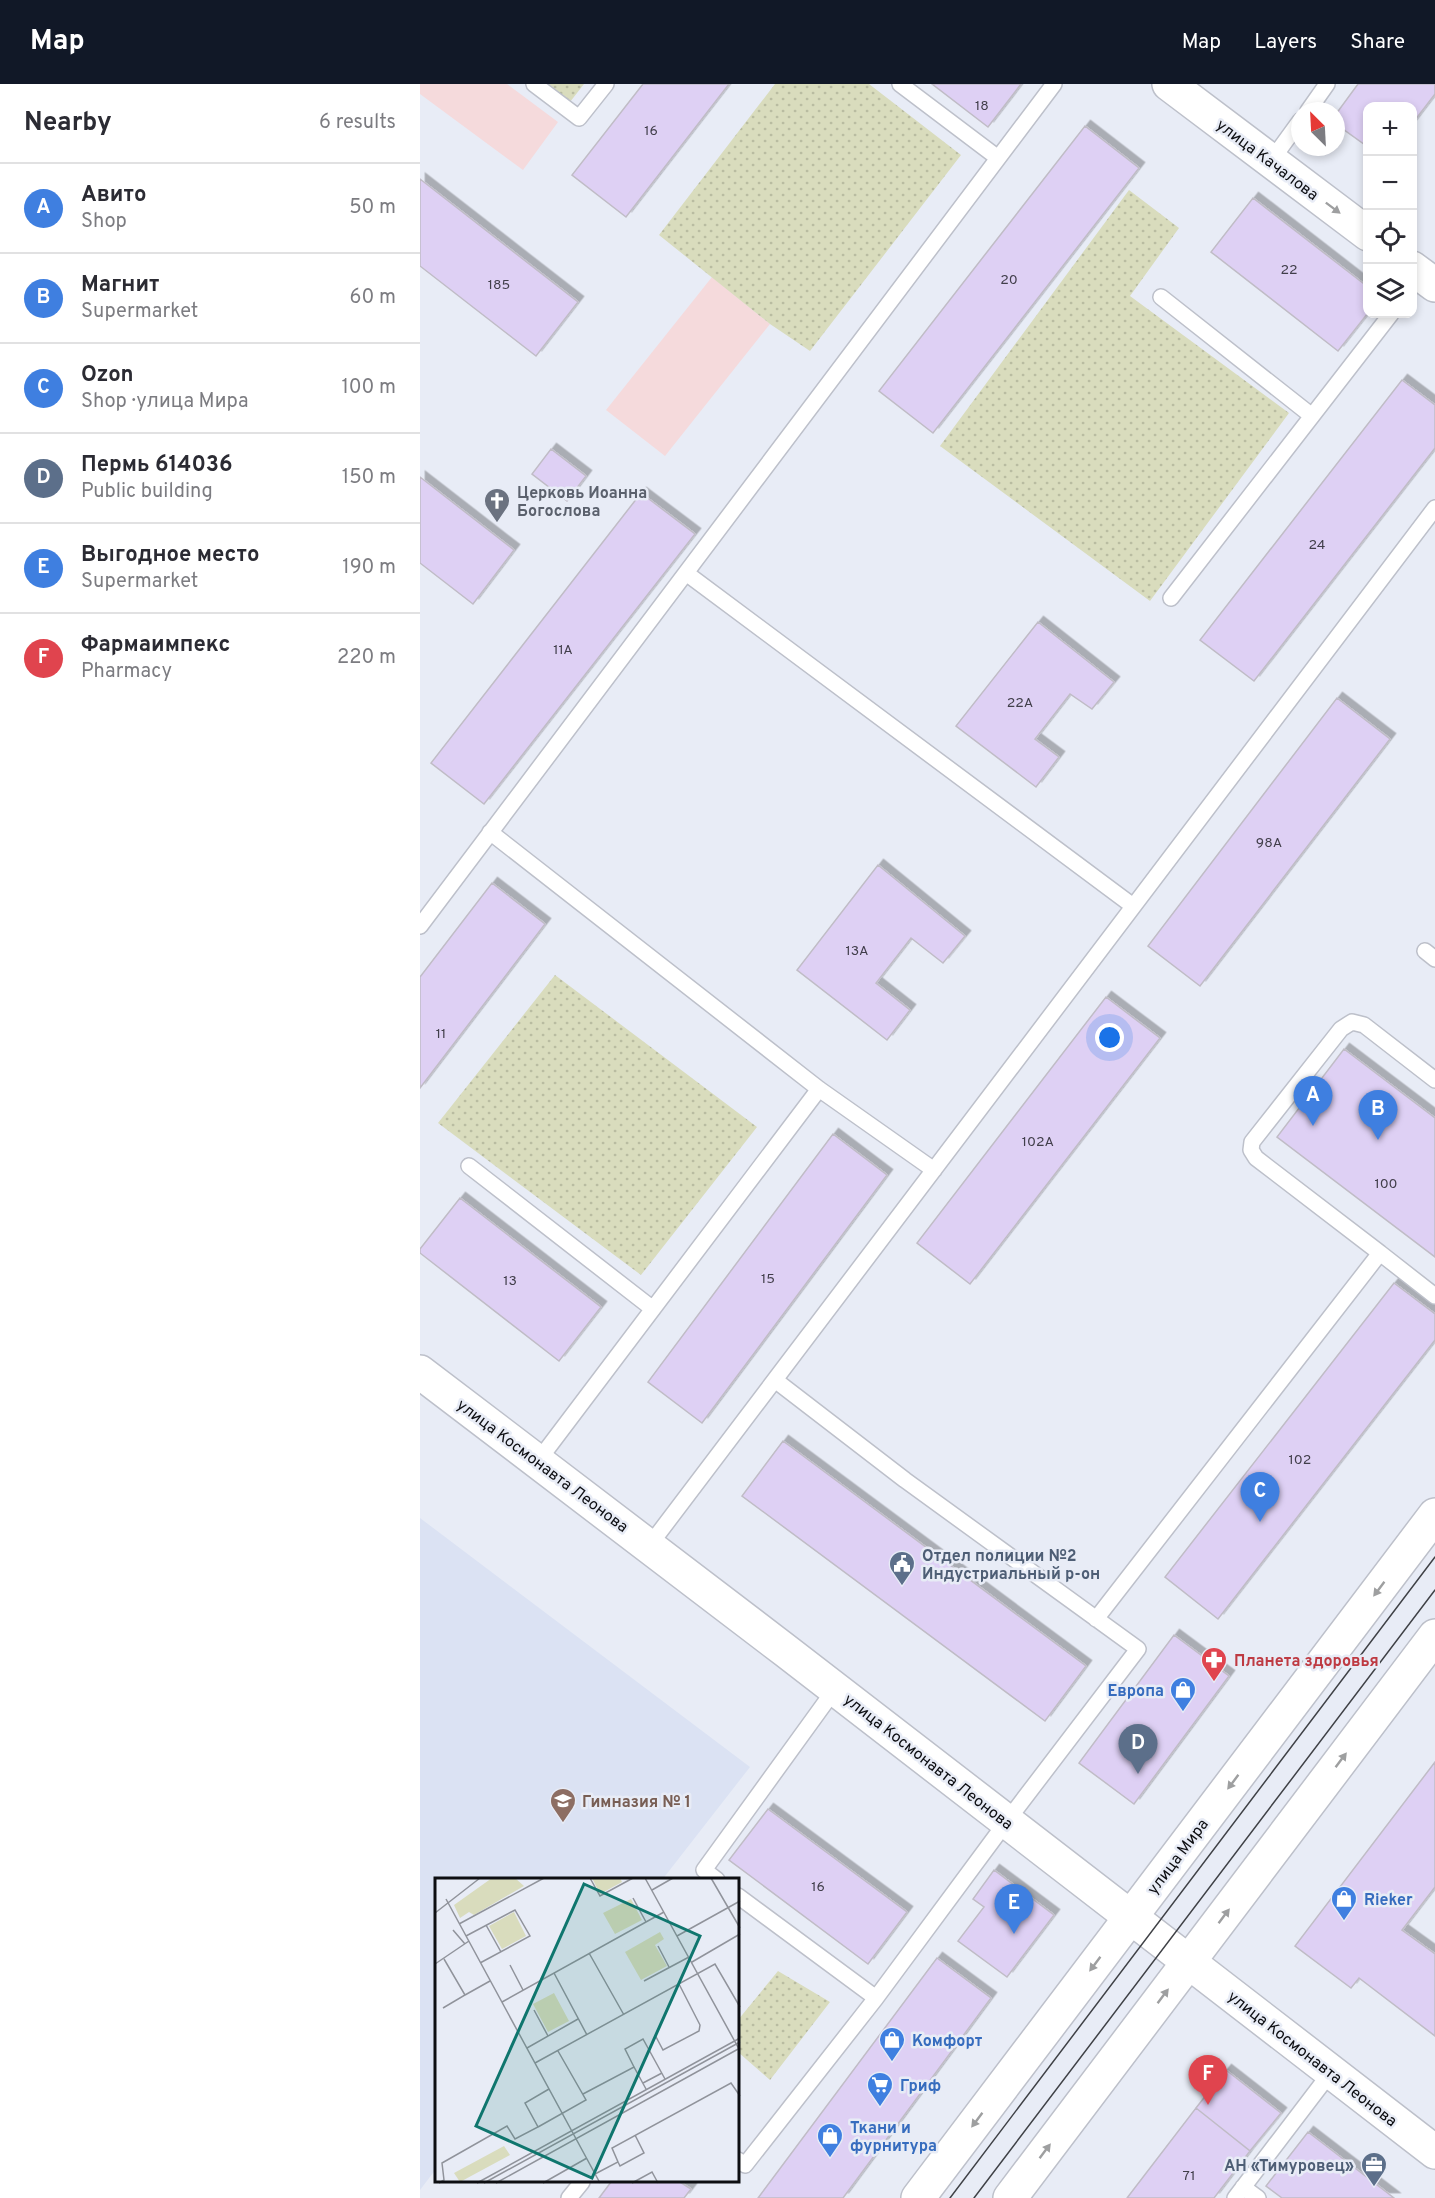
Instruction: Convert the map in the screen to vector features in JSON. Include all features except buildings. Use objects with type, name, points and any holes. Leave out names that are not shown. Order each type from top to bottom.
[{"type":"main road","name":"улица Качалова","points":[[1169,84],[1363,230]]},
{"type":"main road","name":"улица Космонавта Леонова","points":[[420,1372],[1435,2152]]},
{"type":"main road","name":"улица Мира","points":[[918,2198],[1435,1515]]},
{"type":"main road","points":[[1010,2198],[1435,1636]]},
{"type":"lane","points":[[534,84],[579,118],[606,84]]},
{"type":"lane","points":[[900,84],[998,158]]},
{"type":"lane","points":[[420,926],[1054,84]]},
{"type":"lane","points":[[1314,102],[1327,84]]},
{"type":"lane","points":[[1271,161],[1291,134]]},
{"type":"lane","points":[[1161,297],[1312,416]]},
{"type":"lane","points":[[1171,598],[1388,318]]},
{"type":"lane","points":[[649,1546],[1435,508]]},
{"type":"lane","points":[[686,573],[1134,906]]},
{"type":"lane","points":[[490,832],[819,1089],[934,1170]]},
{"type":"lane","points":[[1435,1080],[1364,1025],[1352,1022],[1341,1029],[1252,1142],[1251,1150],[1256,1158],[1435,1296]]},
{"type":"lane","points":[[538,1461],[819,1089]]},
{"type":"lane","points":[[468,1166],[653,1309]]},
{"type":"lane","points":[[1096,1619],[1380,1253]]},
{"type":"lane","points":[[740,2161],[745,2165],[876,1998],[1138,1649],[905,1480],[775,1380]]},
{"type":"lane","points":[[714,1878],[704,1870],[835,1689]]},
{"type":"lane","points":[[740,1897],[876,1998]]},
{"type":"lane","points":[[1258,2198],[1239,2192],[1331,2072]]},
{"type":"lane","points":[[569,2198],[580,2183]]},
{"type":"shaded area","points":[[420,84],[507,84],[558,122],[523,170],[420,94]]},
{"type":"shaded area","points":[[712,277],[770,324],[665,456],[606,410]]},
{"type":"shaded area","name":"Гимназия № 1","points":[[420,1518],[750,1767],[664,1878],[435,1878],[435,2170],[420,2190]]},
{"type":"green space","points":[[547,84],[584,84],[570,102]]},
{"type":"green space","points":[[775,84],[869,84],[961,155],[810,351],[770,324],[659,235]]},
{"type":"green space","points":[[1129,190],[1179,228],[1130,296],[1289,413],[1150,601],[940,446]]},
{"type":"green space","points":[[555,975],[757,1127],[641,1275],[438,1123]]},
{"type":"green space","points":[[778,1971],[830,2002],[770,2080],[740,2054],[740,2018]]},
{"type":"tram line","points":[[950,2198],[1435,1557]]},
{"type":"tram line","points":[[974,2198],[1435,1590]]},
{"type":"place","name":"Церковь Иоанна Богослова","points":[[497,524]]},
{"type":"place","name":"Авито","points":[[1313,1126]]},
{"type":"place","name":"Магнит","points":[[1378,1140]]},
{"type":"place","name":"Ozon","points":[[1260,1522]]},
{"type":"place","name":"Отдел полиции №2 Индустриальный р-он","points":[[902,1587]]},
{"type":"place","name":"Планета здоровья","points":[[1214,1683]]},
{"type":"place","name":"Европа","points":[[1183,1713]]},
{"type":"place","name":"Пермь 614036","points":[[1138,1774]]},
{"type":"place","name":"Гимназия № 1","points":[[563,1824]]},
{"type":"place","name":"Rieker","points":[[1344,1922]]},
{"type":"place","name":"Выгодное место","points":[[1014,1934]]},
{"type":"place","name":"Комфорт","points":[[892,2063]]},
{"type":"place","name":"Фармаимпекс","points":[[1208,2105]]},
{"type":"place","name":"Гриф","points":[[880,2108]]},
{"type":"place","name":"Ткани и фурнитура","points":[[830,2159]]},
{"type":"place","name":"АН «Тимуровец»","points":[[1374,2188]]}]
